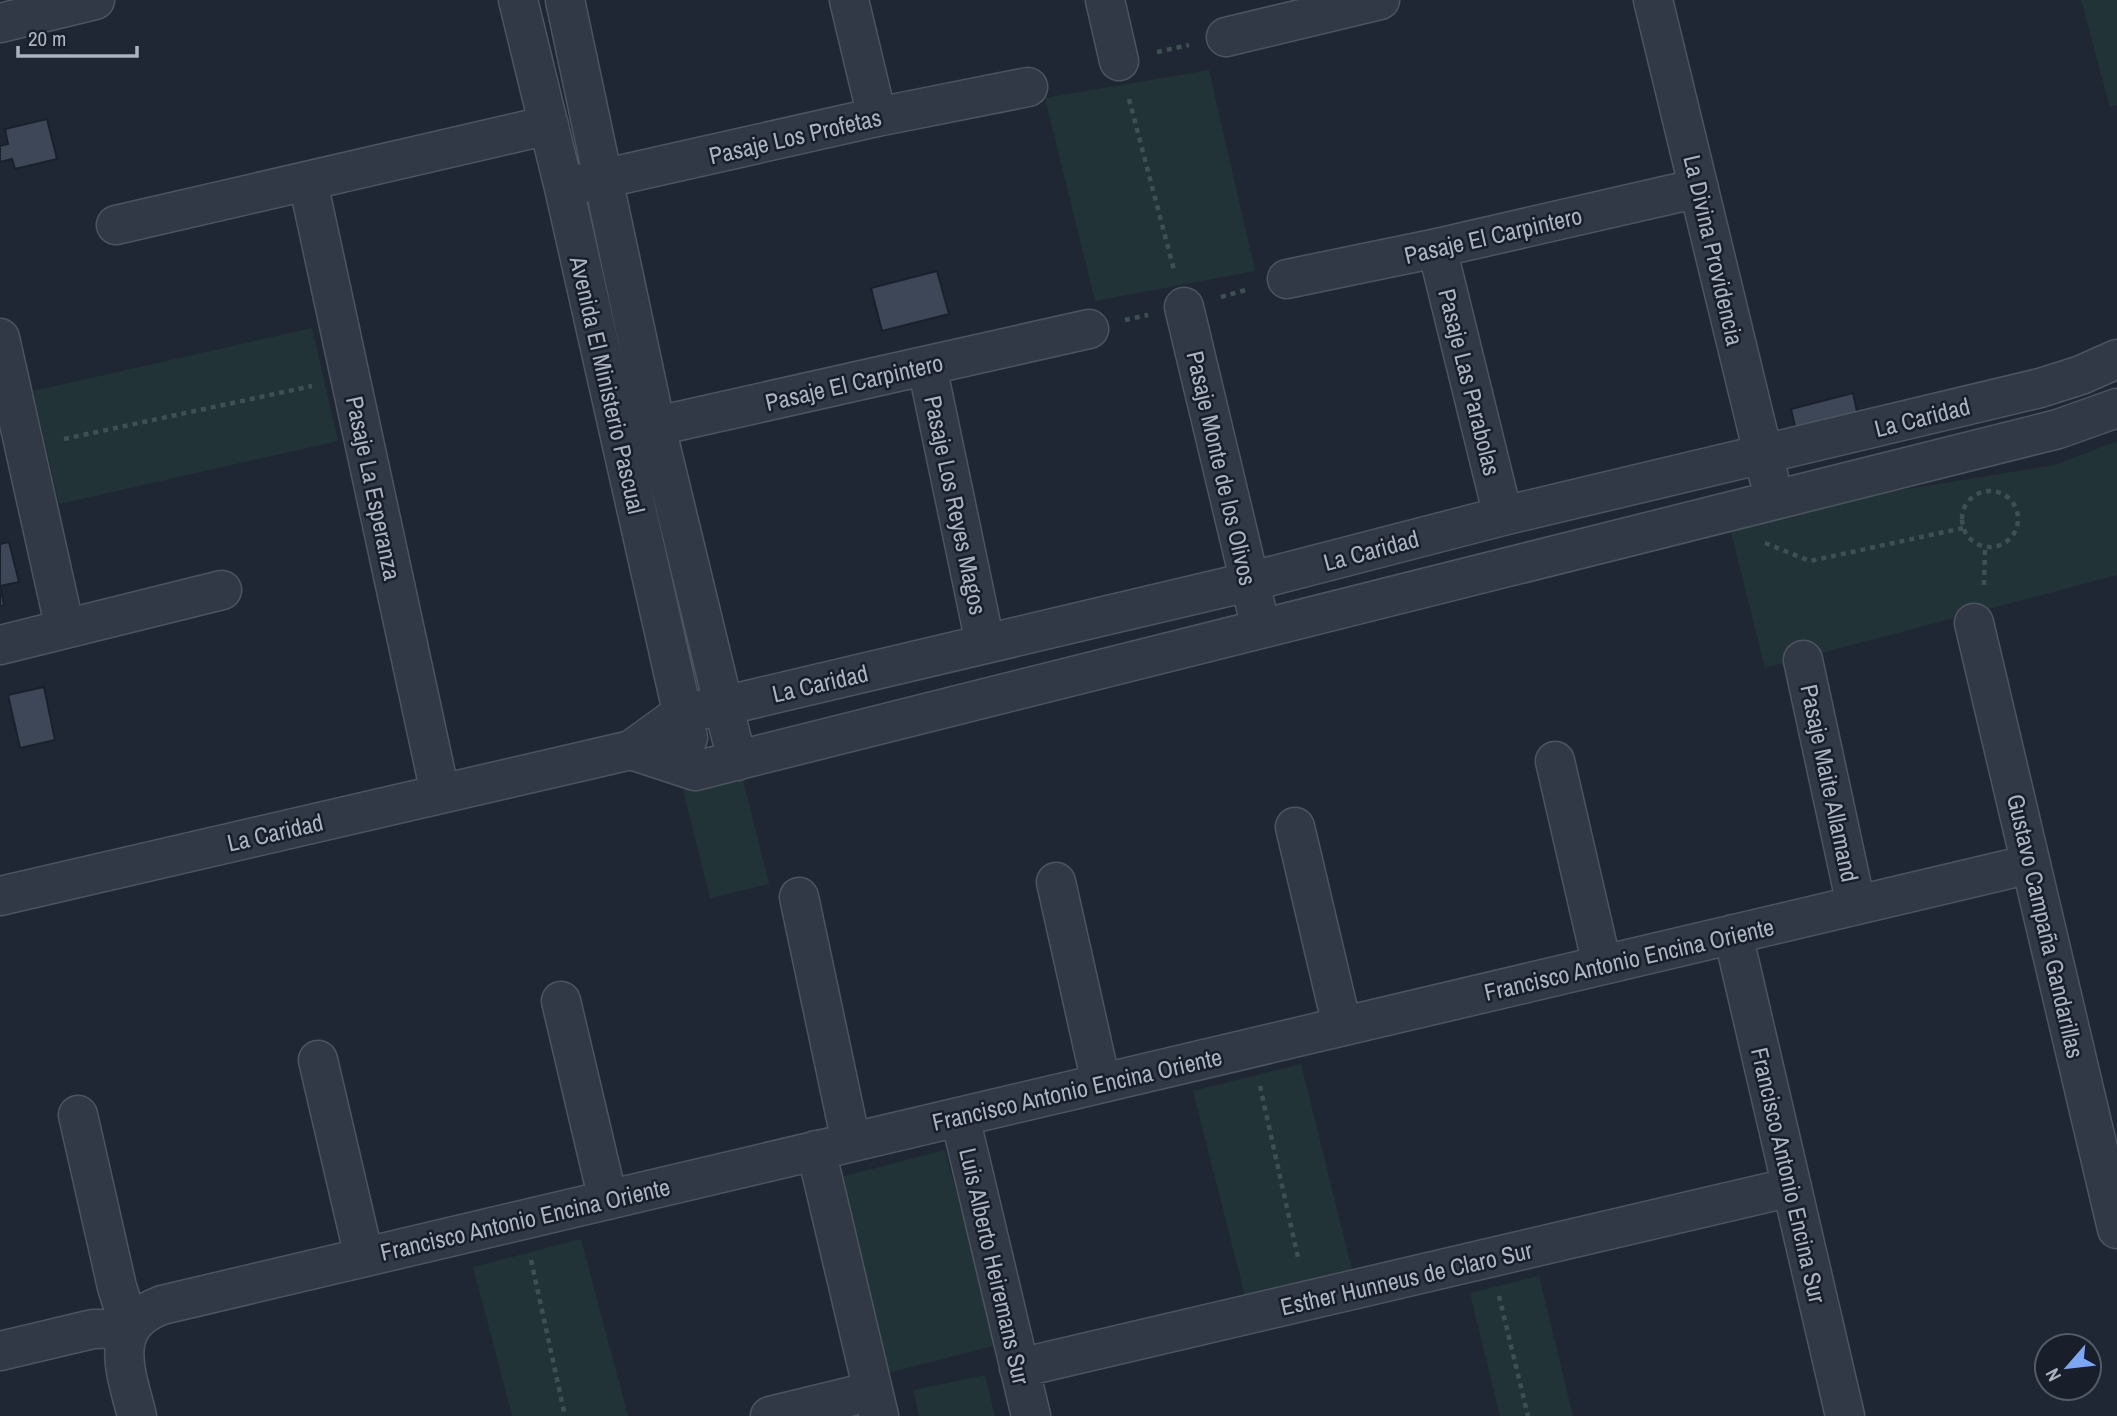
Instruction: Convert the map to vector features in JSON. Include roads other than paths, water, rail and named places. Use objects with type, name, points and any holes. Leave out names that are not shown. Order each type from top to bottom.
[{"type":"street","points":[[0,23],[95,0]]},
{"type":"street","name":"Avenida El Ministerio Pascual","points":[[518,0],[564,188],[695,771]]},
{"type":"street","name":"Avenida El Ministerio Pascual","points":[[565,0],[656,427],[737,761]]},
{"type":"street","points":[[849,0],[877,117]]},
{"type":"street","points":[[1105,0],[1119,61]]},
{"type":"street","points":[[1226,37],[1380,0]]},
{"type":"street","name":"La Divina Providencia","points":[[1653,0],[1774,501]]},
{"type":"street","name":"Pasaje Los Profetas","points":[[564,188],[877,117],[1028,87]]},
{"type":"street","points":[[116,225],[549,125]]},
{"type":"street","name":"Pasaje La Esperanza","points":[[308,182],[440,793]]},
{"type":"street","name":"Pasaje El Carpintero","points":[[1287,279],[1699,188]]},
{"type":"street","name":"Pasaje Las Parabolas","points":[[1437,248],[1503,516]]},
{"type":"street","name":"Pasaje Monte de los Olivos","points":[[1184,307],[1248,582],[1262,629]]},
{"type":"street","name":"Pasaje El Carpintero","points":[[619,435],[1089,329]]},
{"type":"street","points":[[0,338],[65,629]]},
{"type":"street","name":"La Caridad","points":[[0,896],[631,750],[682,713],[723,706],[1248,582],[1503,516],[2040,388],[2081,375],[2117,359]]},
{"type":"street","name":"Pasaje Los Reyes Magos","points":[[927,366],[985,643]]},
{"type":"street","name":"La Caridad","points":[[695,771],[2058,429],[2117,408]]},
{"type":"street","points":[[0,645],[222,590]]},
{"type":"street","name":"Gustavo Campaña Gandarillas","points":[[1974,623],[2117,1229]]},
{"type":"street","points":[[919,659],[930,712]]},
{"type":"street","name":"Pasaje Maite Allamand","points":[[1803,660],[1856,905]]},
{"type":"street","points":[[631,750],[695,771]]},
{"type":"street","points":[[1555,761],[1602,965]]},
{"type":"street","points":[[1295,827],[1342,1026]]},
{"type":"street","name":"Francisco Antonio Encina Oriente","points":[[130,1328],[149,1310],[162,1305],[2031,864]]},
{"type":"street","points":[[1056,883],[1101,1083]]},
{"type":"street","points":[[770,1416],[876,1404],[834,1146],[799,897]]},
{"type":"street","name":"Francisco Antonio Encina Sur","points":[[1732,934],[1843,1416]]},
{"type":"street","points":[[561,1001],[608,1200]]},
{"type":"street","points":[[318,1060],[364,1257]]},
{"type":"street","points":[[78,1115],[117,1287],[130,1328],[123,1352],[137,1416]]},
{"type":"street","name":"Luis Alberto Heiremans Sur","points":[[960,1117],[1031,1416]]},
{"type":"street","name":"Esther Hunneus de Claro Sur","points":[[1020,1368],[1792,1187]]},
{"type":"street","points":[[0,1351],[93,1329],[130,1328]]}]
